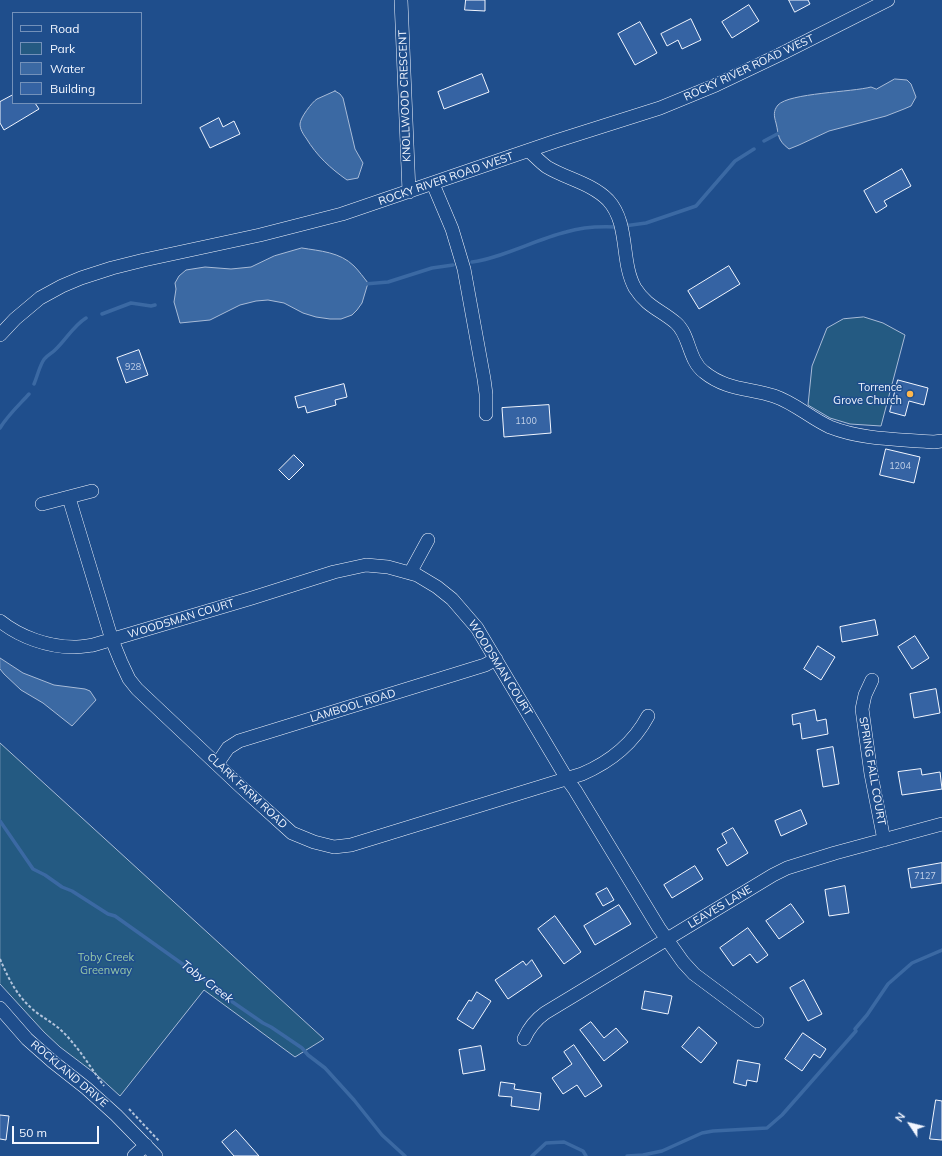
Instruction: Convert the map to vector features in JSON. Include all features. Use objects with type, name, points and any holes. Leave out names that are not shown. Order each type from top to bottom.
[{"type":"street","name":"KNOLLWOOD CRESCENT","points":[[401,0],[409,192]]},
{"type":"street","name":"ROCKY RIVER ROAD WEST","points":[[0,335],[15,319],[40,298],[81,278],[144,260],[297,227],[342,214],[660,108],[716,85],[780,55],[888,0]]},
{"type":"street","points":[[529,151],[548,167],[580,182],[607,200],[619,218],[630,277],[636,289],[644,300],[654,309],[677,324],[684,333],[689,348],[702,371],[725,385],[776,396],[817,420],[845,432],[860,436],[934,442],[942,441]]},
{"type":"street","points":[[433,184],[452,229],[464,268],[484,379],[486,414]]},
{"type":"street","points":[[42,504],[92,491]]},
{"type":"street","name":"CLARK FARM ROAD","points":[[69,498],[112,640],[129,679],[137,689],[292,833],[314,842],[334,847],[351,845],[395,830],[567,779],[596,767],[616,755],[630,741],[648,716]]},
{"type":"street","points":[[410,573],[428,540]]},
{"type":"street","name":"WOODSMAN COURT","points":[[0,621],[25,636],[47,644],[73,647],[93,645],[334,572],[366,565],[388,567],[417,575],[437,587],[452,599],[477,628],[567,779],[683,962],[694,974],[758,1021]]},
{"type":"street","name":"LAMBOOL ROAD","points":[[217,764],[228,748],[239,741],[485,665],[496,660]]},
{"type":"street","name":"SPRING FALL COURT","points":[[872,680],[865,694],[862,709],[871,774],[884,840]]},
{"type":"street","name":"LEAVES LANE","points":[[524,1039],[529,1028],[537,1019],[773,874],[787,868],[942,824]]},
{"type":"street","name":"ROCKLAND DRIVE","points":[[0,1008],[27,1039],[116,1115],[156,1156]]},
{"type":"street","points":[[134,1156],[146,1145]]},
{"type":"path","points":[[0,959],[16,992],[34,1010],[63,1032],[83,1057]]},
{"type":"green space","points":[[864,317],[883,323],[905,335],[881,426],[850,424],[830,418],[808,405],[812,366],[827,328],[843,319]]},
{"type":"green space","name":"Toby Creek Greenway","points":[[0,743],[324,1039],[295,1057],[204,990],[120,1096],[97,1075],[60,1047],[44,1032],[0,984]]},
{"type":"water","points":[[895,79],[907,80],[911,84],[916,97],[911,106],[886,116],[829,131],[789,149],[780,140],[774,114],[778,105],[784,101],[822,93],[871,87],[876,89]]},
{"type":"water","points":[[335,91],[343,98],[355,149],[363,163],[358,178],[347,180],[329,166],[319,156],[304,135],[301,128],[300,124],[302,118],[312,103],[317,99]]},
{"type":"water","points":[[302,248],[323,251],[336,255],[348,261],[360,272],[368,283],[362,303],[352,315],[341,319],[316,317],[303,313],[284,303],[268,300],[240,305],[210,320],[180,323],[174,302],[176,289],[175,283],[179,276],[186,270],[205,267],[231,269],[251,267],[274,256]]},
{"type":"water","points":[[0,658],[23,673],[54,685],[90,691],[96,700],[72,726],[43,703],[21,690],[4,674],[0,669]]},
{"type":"building","points":[[466,0],[485,0],[485,11],[465,10]]},
{"type":"building","points":[[789,0],[808,0],[810,4],[795,12]]},
{"type":"building","points":[[749,5],[759,21],[732,38],[722,22]]},
{"type":"building","points":[[691,19],[701,40],[682,49],[678,40],[667,46],[661,34]]},
{"type":"building","points":[[640,22],[657,53],[635,65],[618,34]]},
{"type":"building","points":[[482,74],[489,92],[444,109],[438,92]]},
{"type":"building","points":[[12,96],[12,104],[36,104],[39,109],[4,130],[0,123],[0,102]]},
{"type":"building","points":[[219,118],[223,127],[234,121],[240,134],[210,148],[200,128]]},
{"type":"building","points":[[902,169],[911,186],[884,201],[887,206],[876,213],[864,191]]},
{"type":"building","points":[[729,266],[740,284],[699,309],[688,291]]},
{"type":"building","points":[[139,350],[148,375],[126,383],[117,358]]},
{"type":"building","name":"Torrence Grove Church","points":[[898,380],[928,388],[924,405],[909,401],[905,416],[890,412]]},
{"type":"building","points":[[344,384],[347,397],[335,400],[336,405],[307,413],[305,406],[298,408],[295,397]]},
{"type":"building","points":[[549,405],[551,433],[504,437],[502,408]]},
{"type":"building","points":[[886,449],[920,457],[914,483],[880,475]]},
{"type":"building","points":[[294,455],[304,465],[289,480],[279,470]]},
{"type":"building","points":[[875,620],[878,635],[842,642],[840,627]]},
{"type":"building","points":[[915,636],[929,658],[912,669],[898,647]]},
{"type":"building","points":[[818,646],[835,657],[821,680],[804,669]]},
{"type":"building","points":[[936,689],[940,713],[914,718],[910,694]]},
{"type":"building","points":[[815,710],[817,721],[826,719],[828,734],[802,739],[800,723],[793,725],[792,715]]},
{"type":"building","points":[[833,747],[839,784],[823,787],[817,750]]},
{"type":"building","points":[[921,769],[922,775],[940,772],[942,789],[902,795],[898,772]]},
{"type":"building","points":[[801,810],[807,824],[781,836],[775,821]]},
{"type":"building","points":[[733,828],[748,853],[727,866],[717,849],[727,843],[722,834]]},
{"type":"building","points":[[942,863],[942,883],[911,888],[908,869]]},
{"type":"building","points":[[695,866],[703,879],[672,898],[664,885]]},
{"type":"building","points":[[845,886],[849,913],[829,916],[825,890]]},
{"type":"building","points":[[607,888],[614,900],[603,906],[596,894]]},
{"type":"building","points":[[791,904],[804,922],[779,939],[766,921]]},
{"type":"building","points":[[619,905],[631,924],[595,945],[584,926]]},
{"type":"building","points":[[555,916],[581,952],[564,964],[538,929]]},
{"type":"building","points":[[748,928],[768,955],[757,963],[750,954],[733,966],[720,948]]},
{"type":"building","points":[[532,960],[542,976],[508,999],[495,980],[523,961],[526,965]]},
{"type":"building","points":[[804,980],[822,1014],[808,1021],[790,988]]},
{"type":"building","points":[[645,991],[672,996],[668,1014],[642,1009]]},
{"type":"building","points":[[477,992],[491,1001],[473,1029],[457,1019],[469,1000],[471,1001]]},
{"type":"building","points":[[591,1022],[604,1038],[616,1028],[628,1042],[604,1061],[580,1030]]},
{"type":"building","points":[[699,1027],[717,1043],[701,1063],[682,1047]]},
{"type":"building","points":[[803,1033],[826,1049],[820,1058],[814,1054],[802,1071],[785,1059]]},
{"type":"building","points":[[574,1045],[602,1086],[585,1097],[577,1085],[563,1094],[552,1078],[572,1064],[564,1052]]},
{"type":"building","points":[[481,1046],[485,1070],[463,1074],[459,1050]]},
{"type":"building","points":[[738,1060],[760,1064],[757,1082],[747,1080],[746,1086],[734,1083]]},
{"type":"building","points":[[501,1082],[515,1084],[514,1089],[541,1093],[539,1110],[511,1106],[512,1097],[499,1096]]},
{"type":"building","points":[[936,1100],[942,1101],[942,1140],[930,1139]]},
{"type":"building","points":[[0,1115],[9,1116],[6,1140],[0,1139]]},
{"type":"building","points":[[236,1130],[259,1156],[234,1156],[222,1142]]},
{"type":"waterway","points":[[764,141],[781,132]]},
{"type":"waterway","points":[[624,226],[646,223],[696,206],[735,161],[754,149]]},
{"type":"waterway","points":[[472,262],[484,260],[572,230],[592,227],[618,227]]},
{"type":"waterway","points":[[365,284],[388,282],[432,268],[453,265]]},
{"type":"waterway","points":[[102,314],[131,303],[151,306],[155,305]]},
{"type":"waterway","points":[[34,384],[44,359],[59,346],[81,321],[86,318]]},
{"type":"waterway","points":[[0,428],[10,414],[29,394]]},
{"type":"waterway","name":"Toby Creek","points":[[0,821],[33,869],[45,875],[62,887],[72,891],[108,914],[115,916],[219,990],[221,994],[302,1048],[308,1055],[325,1068],[354,1100],[382,1135],[405,1156]]},
{"type":"waterway","points":[[627,1156],[643,1155],[662,1151],[702,1133],[767,1128],[782,1115],[856,1031],[855,1029],[867,1015],[888,984],[912,963],[942,950]]},
{"type":"waterway","name":"Toby Creek","points":[[532,1156],[546,1143],[564,1142],[583,1151],[586,1156]]},
{"type":"place","name":"Torrence Grove Church","points":[[910,394]]}]
